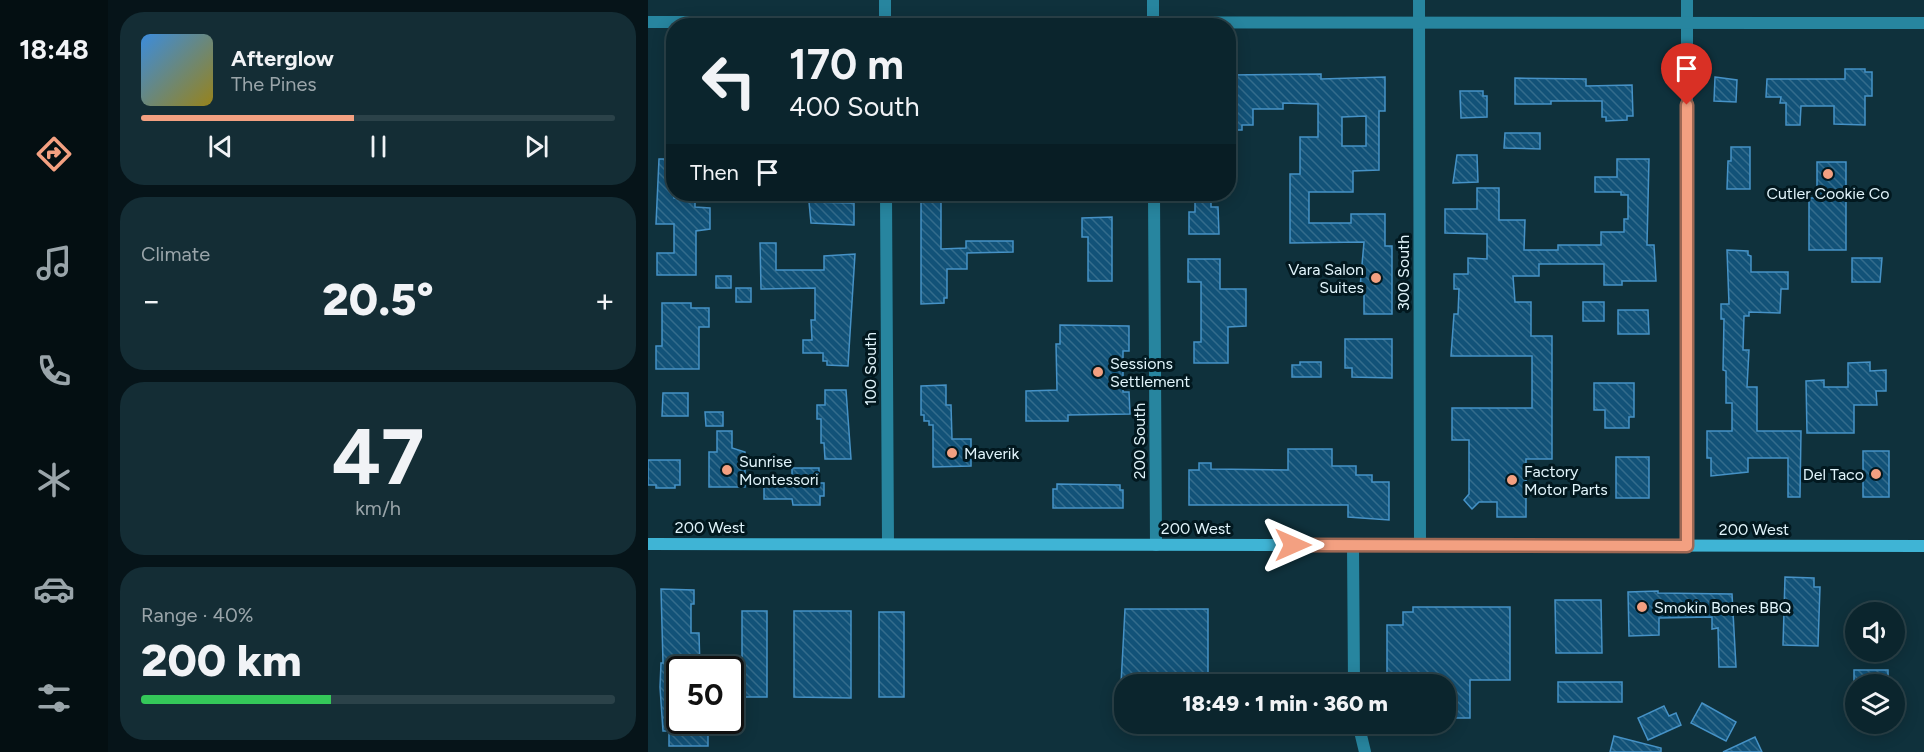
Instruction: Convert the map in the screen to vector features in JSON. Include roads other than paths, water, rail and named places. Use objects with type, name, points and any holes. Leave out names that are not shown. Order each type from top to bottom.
[{"type":"main road","name":"200 West","points":[[648,544],[1924,546]]},
{"type":"street","points":[[885,0],[885,18]]},
{"type":"street","points":[[1153,0],[1153,18]]},
{"type":"street","name":"300 South","points":[[1419,0],[1420,545]]},
{"type":"street","points":[[1687,0],[1687,546]]},
{"type":"street","points":[[648,22],[666,22]]},
{"type":"street","points":[[1236,23],[1924,23]]},
{"type":"street","name":"100 South","points":[[886,201],[888,544]]},
{"type":"street","name":"200 South","points":[[1154,201],[1156,545]]},
{"type":"street","points":[[1353,545],[1353,674]]},
{"type":"street","points":[[1361,734],[1365,752]]},
{"type":"place","name":"Cutler Cookie Co","points":[[1828,174]]},
{"type":"place","name":"Vara Salon Suites","points":[[1376,278]]},
{"type":"place","name":"Sessions Settlement","points":[[1098,372]]},
{"type":"place","name":"Maverik","points":[[952,453]]},
{"type":"place","name":"Sunrise Montessori","points":[[727,470]]},
{"type":"place","name":"Del Taco","points":[[1876,474]]},
{"type":"place","name":"Factory Motor Parts","points":[[1512,480]]},
{"type":"place","name":"Smokin Bones BBQ","points":[[1642,607]]}]
